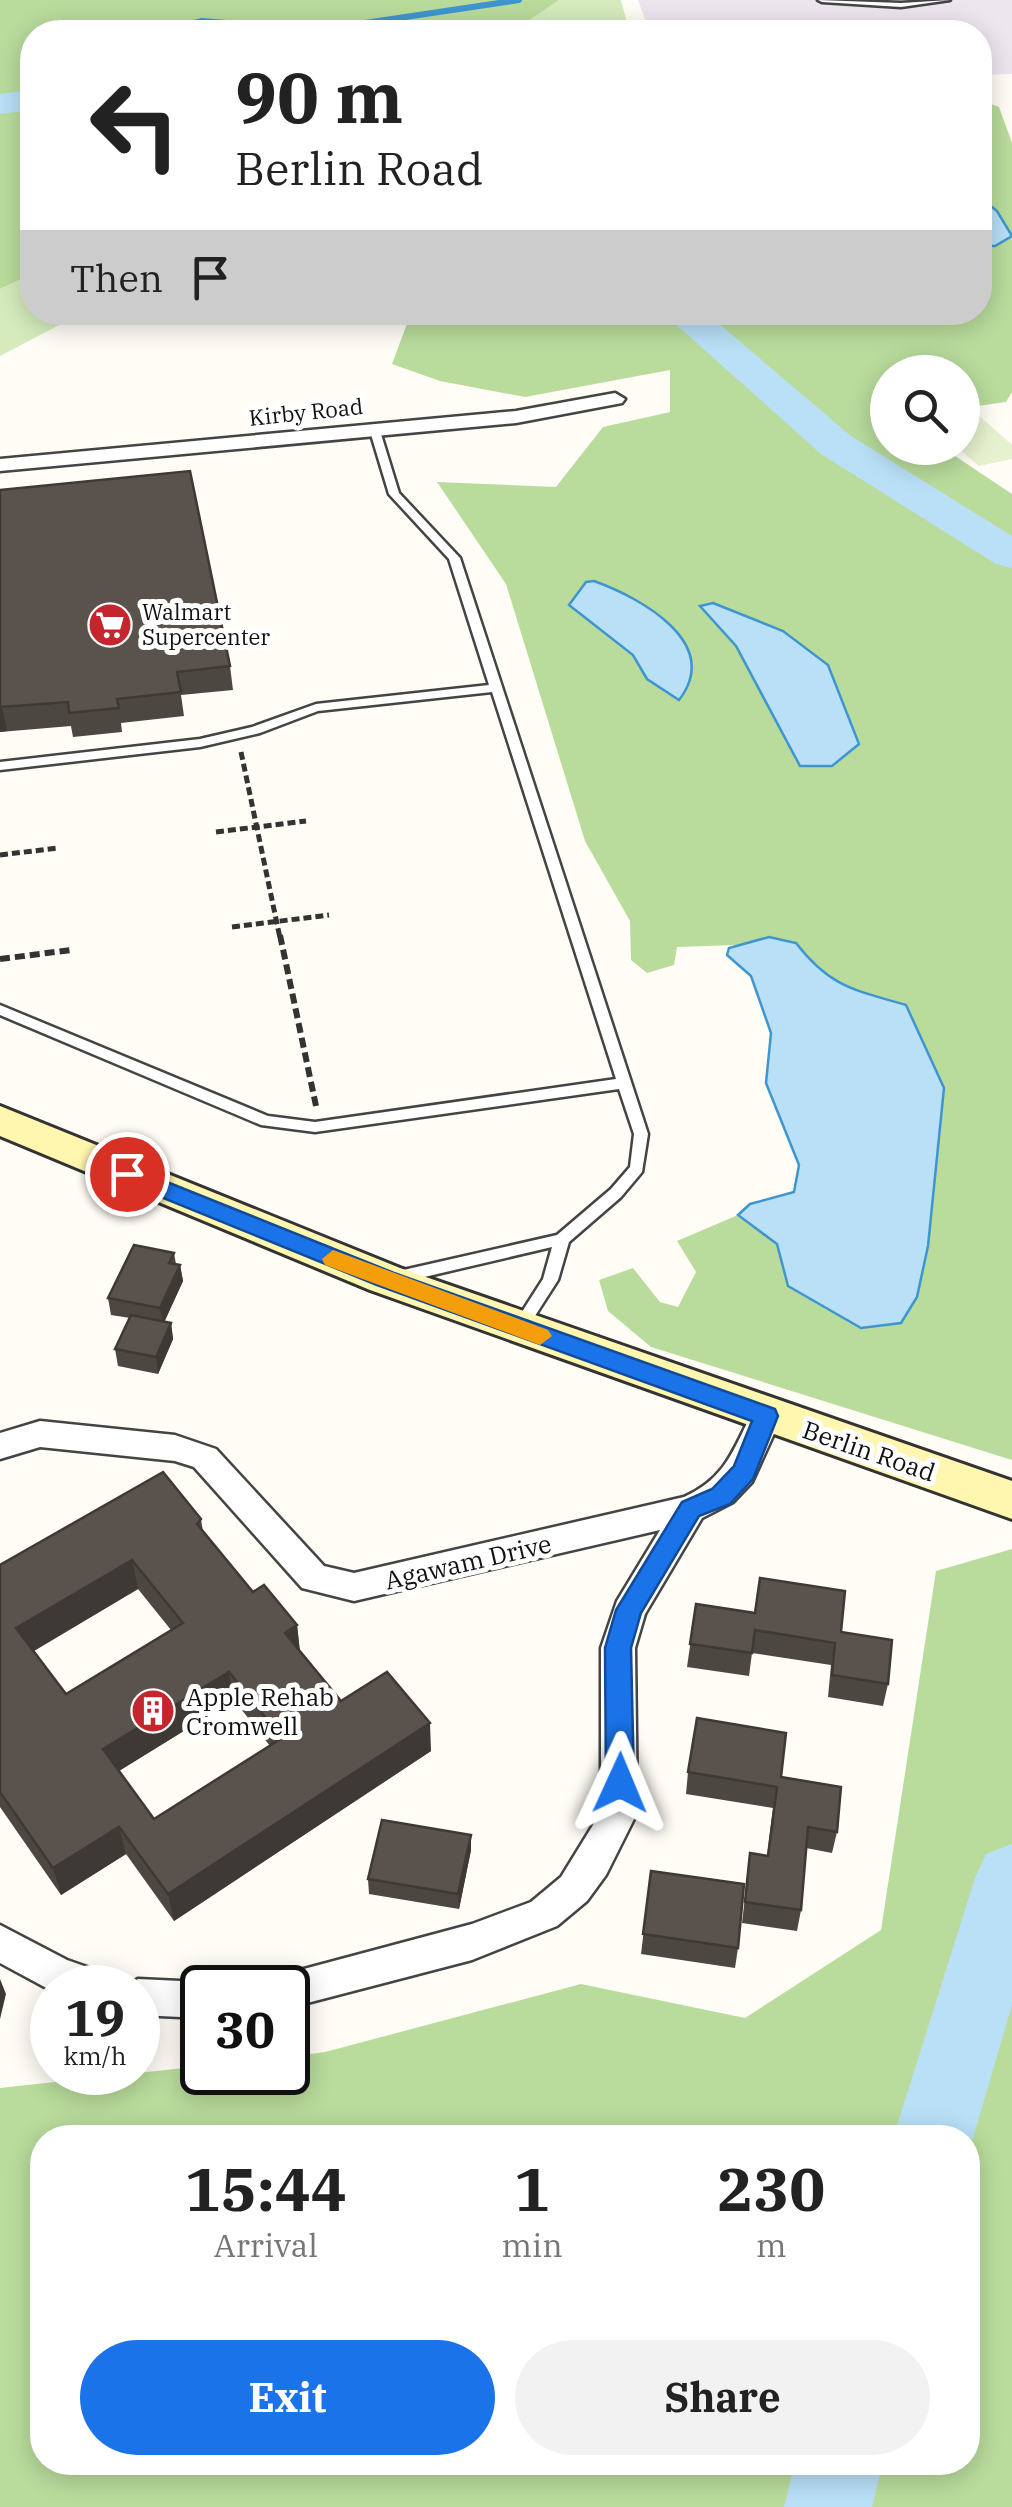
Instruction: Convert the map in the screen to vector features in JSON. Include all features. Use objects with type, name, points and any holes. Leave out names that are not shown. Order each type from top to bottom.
[{"type":"main road","name":"Berlin Road","points":[[0,1120],[386,1279],[519,1329],[1012,1500]]},
{"type":"street","name":"Kirby Road","points":[[0,465],[516,417],[615,400]]},
{"type":"street","name":"Agawam Drive","points":[[0,1446],[40,1434],[175,1448],[205,1458],[314,1578],[354,1586],[403,1580],[690,1509],[721,1496],[744,1472],[766,1416]]},
{"type":"street","name":"Agawam Drive","points":[[310,1984],[472,1942],[544,1914],[574,1889],[609,1837],[618,1813],[618,1648],[629,1610],[690,1509]]},
{"type":"street","points":[[0,1942],[39,1965]]},
{"type":"lane","points":[[822,0],[901,5],[946,0]]},
{"type":"lane","points":[[374,431],[394,494],[454,558],[641,1134],[637,1168],[616,1194],[562,1239],[466,1264],[386,1279]]},
{"type":"lane","points":[[0,766],[200,742],[256,730],[316,708],[498,688]]},
{"type":"lane","points":[[0,1010],[266,1121],[316,1127],[626,1083]]},
{"type":"lane","points":[[519,1329],[550,1280],[562,1239]]},
{"type":"path","points":[[240,744],[316,1108]]},
{"type":"path","points":[[216,832],[306,821]]},
{"type":"path","points":[[0,855],[58,848]]},
{"type":"path","points":[[232,927],[329,915]]},
{"type":"path","points":[[0,959],[71,950]]},
{"type":"shaded area","points":[[638,0],[1012,0],[1012,74],[992,75],[992,20],[645,20]]},
{"type":"green space","points":[[0,0],[559,0],[529,20],[20,20],[20,280],[0,289]]},
{"type":"green space","points":[[559,0],[621,0],[626,20],[529,20]]},
{"type":"green space","points":[[992,104],[999,107],[1012,143],[1012,392],[1006,402],[980,406],[980,355],[870,355],[870,465],[968,465],[1012,494],[1012,1460],[651,1347],[608,1311],[599,1280],[633,1268],[660,1302],[678,1307],[696,1272],[677,1241],[738,1215],[777,1244],[906,1005],[844,985],[820,969],[796,943],[677,947],[674,965],[647,973],[631,960],[630,921],[585,841],[506,584],[437,482],[556,487],[603,427],[670,412],[670,370],[525,397],[440,381],[392,364],[407,325],[992,325]]},
{"type":"green space","points":[[20,280],[20,325],[59,325],[0,356],[0,289]]},
{"type":"green space","points":[[980,416],[1012,445],[1012,459],[979,466]]},
{"type":"green space","points":[[1012,1549],[1012,2507],[0,2507],[0,2088],[30,2085],[30,2095],[160,2095],[160,2071],[180,2068],[180,2095],[310,2095],[310,2054],[581,1984],[745,2018],[881,1930],[936,1571]]},
{"type":"water","points":[[992,207],[1012,236],[992,246]]},
{"type":"water","points":[[594,581],[653,611],[684,642],[691,660],[690,679],[679,700],[647,679],[633,655],[569,605],[586,582]]},
{"type":"water","points":[[713,603],[783,631],[828,665],[859,744],[832,766],[800,766],[736,646],[700,606]]},
{"type":"water","points":[[769,937],[796,943],[820,969],[844,985],[906,1005],[944,1088],[928,1246],[917,1297],[901,1323],[861,1328],[788,1286],[777,1244],[738,1215],[750,1204],[794,1192],[799,1165],[766,1083],[771,1033],[751,976],[727,955],[729,948]]},
{"type":"building","name":"Walmart Supercenter","points":[[190,471],[230,666],[177,672],[181,692],[117,699],[119,708],[69,713],[68,702],[0,707],[0,490]]},
{"type":"building","points":[[134,1245],[174,1253],[169,1263],[180,1265],[160,1308],[108,1298]]},
{"type":"building","points":[[131,1315],[171,1323],[156,1357],[115,1349]]},
{"type":"building","name":"Apple Rehab Cromwell","points":[[163,1472],[201,1519],[197,1524],[253,1592],[264,1585],[297,1625],[285,1633],[341,1701],[387,1672],[430,1723],[168,1894],[119,1827],[53,1868],[0,1792],[0,1565]],"holes":[[[132,1560],[183,1623],[66,1694],[16,1628]],[[229,1672],[282,1738],[154,1819],[103,1749]]]},
{"type":"building","points":[[760,1578],[845,1591],[841,1632],[892,1640],[888,1684],[832,1675],[835,1643],[755,1630],[752,1653],[690,1644],[696,1604],[755,1613]]},
{"type":"building","points":[[697,1718],[786,1733],[781,1777],[841,1787],[837,1832],[808,1827],[801,1910],[745,1902],[750,1853],[768,1856],[777,1787],[688,1772]]},
{"type":"building","points":[[382,1820],[471,1835],[458,1894],[368,1879]]},
{"type":"building","points":[[651,1871],[744,1884],[738,1948],[643,1934]]},
{"type":"waterway","points":[[385,20],[519,0]]},
{"type":"waterway","points":[[0,104],[20,102]]},
{"type":"waterway","points":[[696,325],[836,445],[1012,555]]},
{"type":"waterway","points":[[937,2125],[1012,1878]]},
{"type":"waterway","points":[[828,2507],[836,2475]]},
{"type":"slow traffic","points":[[333,1259],[540,1336]]},
{"type":"place","name":"Walmart Supercenter","points":[[110,625]]},
{"type":"place","name":"Apple Rehab Cromwell","points":[[153,1711]]},
{"type":"route","points":[[127,1174],[386,1279],[766,1416],[744,1472],[721,1496],[690,1509],[629,1610],[618,1648],[620,1783]]}]
